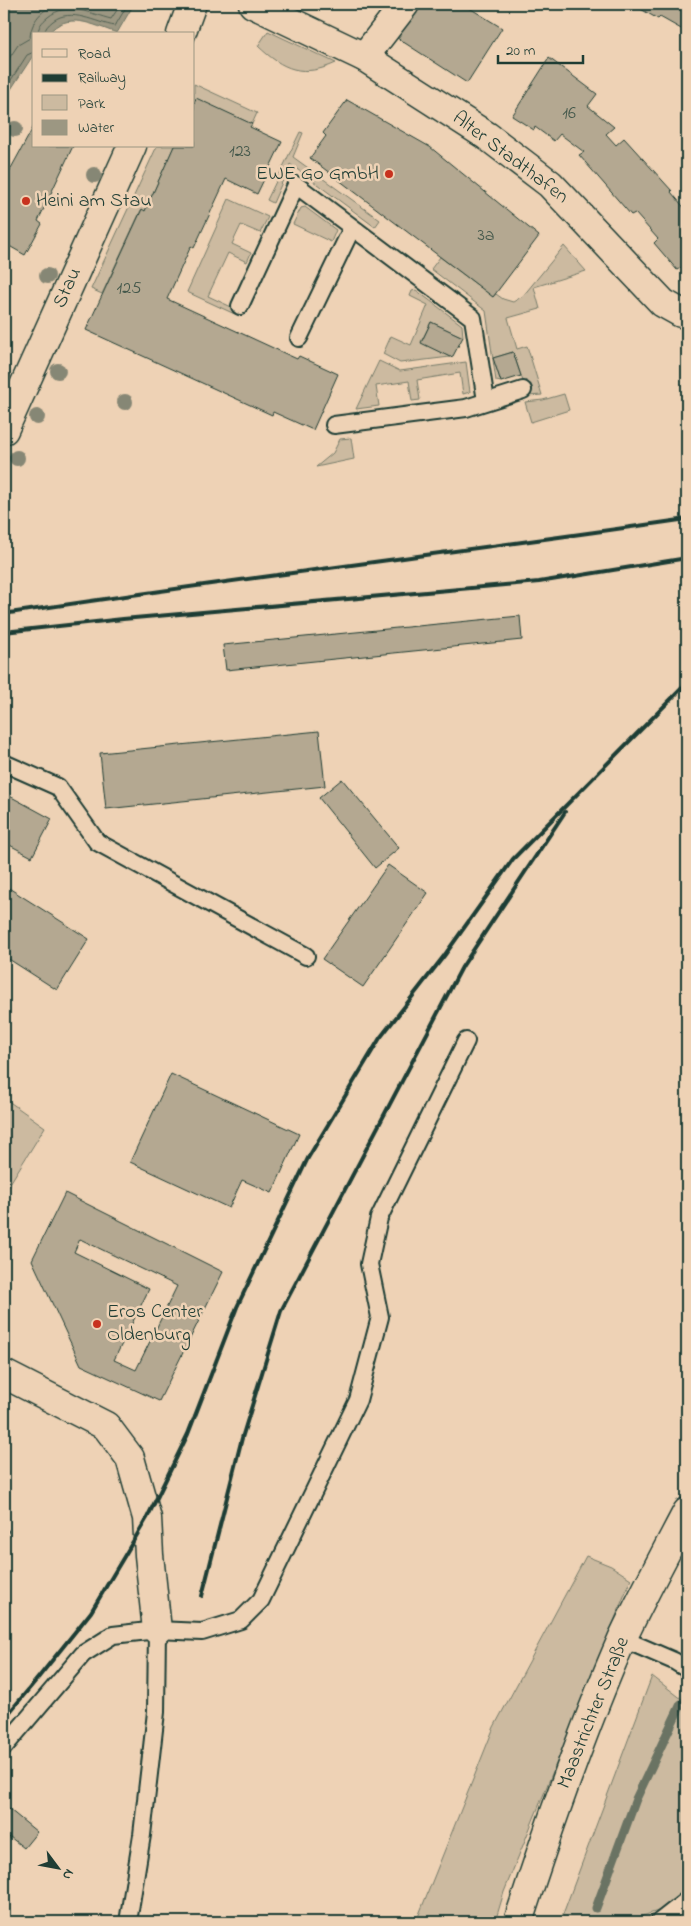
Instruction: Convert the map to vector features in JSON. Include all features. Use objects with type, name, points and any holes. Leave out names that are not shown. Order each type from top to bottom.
[{"type":"street","points":[[182,32],[192,4]]},
{"type":"street","name":"Alter Stadthafen","points":[[252,4],[364,57],[487,136],[550,184],[663,303],[687,314]]},
{"type":"street","points":[[364,57],[405,4]]},
{"type":"street","name":"Stau","points":[[4,430],[131,148]]},
{"type":"street","points":[[4,1374],[106,1426],[130,1458],[147,1518],[157,1630]]},
{"type":"street","name":"Maastrichter Straße","points":[[518,1922],[561,1794],[623,1639],[687,1512]]},
{"type":"lane","points":[[240,306],[296,186],[473,318],[486,401]]},
{"type":"lane","points":[[299,338],[352,228]]},
{"type":"lane","points":[[334,425],[466,408],[523,390]]},
{"type":"lane","points":[[4,763],[58,786],[97,842],[306,956]]},
{"type":"lane","points":[[4,1747],[83,1654],[113,1635],[157,1630],[202,1632],[241,1620],[262,1600],[358,1400],[380,1316],[369,1264],[378,1218],[466,1041]]},
{"type":"lane","points":[[128,1922],[142,1835],[156,1712],[157,1630]]},
{"type":"lane","points":[[623,1639],[674,1661],[687,1669]]},
{"type":"lane","points":[[659,1922],[687,1900]]},
{"type":"green space","points":[[268,31],[336,63],[324,68],[303,71],[285,66],[258,46]]},
{"type":"green space","points":[[195,84],[257,113],[252,124],[196,99],[195,102]]},
{"type":"green space","points":[[300,132],[303,133],[293,157],[380,220],[375,227],[290,164],[273,203],[267,200]]},
{"type":"green space","points":[[156,148],[173,148],[145,211],[141,210],[102,294],[91,289]]},
{"type":"green space","points":[[229,199],[268,217],[260,233],[241,225],[232,244],[251,253],[247,262],[228,253],[208,296],[242,312],[239,316],[187,292]]},
{"type":"green space","points":[[305,207],[336,230],[331,242],[293,224],[301,208]]},
{"type":"green space","points":[[564,246],[586,271],[534,287],[540,309],[508,318],[517,349],[527,346],[542,395],[528,396],[513,352],[493,358],[501,382],[496,381],[486,311],[431,269],[440,257],[493,297],[496,294],[503,299],[513,302],[523,296]]},
{"type":"green space","points":[[416,290],[462,325],[463,337],[431,322],[421,342],[450,357],[400,363],[383,354],[391,336],[411,345],[428,305],[410,296],[412,291]]},
{"type":"green space","points":[[379,361],[400,371],[466,362],[470,392],[463,394],[460,373],[417,380],[420,400],[412,401],[409,381],[376,386],[379,406],[356,409]]},
{"type":"green space","points":[[564,394],[569,410],[531,422],[525,402],[543,400]]},
{"type":"green space","points":[[351,438],[354,459],[316,467],[333,453],[340,439]]},
{"type":"green space","points":[[4,1098],[45,1127],[4,1193]]},
{"type":"green space","points":[[586,1556],[611,1566],[631,1579],[504,1892],[495,1922],[416,1922],[494,1727]]},
{"type":"green space","points":[[652,1676],[687,1703],[687,1888],[661,1910],[624,1922],[560,1922]]},
{"type":"water","points":[[4,4],[134,4],[118,32],[90,23],[72,21],[55,27],[50,32],[32,32],[32,57],[4,100]]},
{"type":"building","points":[[424,4],[463,4],[502,28],[467,83],[394,36],[408,18],[410,20]]},
{"type":"building","points":[[632,4],[687,4],[687,31],[660,17],[658,19]]},
{"type":"building","points":[[549,58],[597,94],[588,106],[614,127],[606,134],[616,145],[624,138],[672,191],[687,211],[687,264],[677,270],[654,243],[658,239],[635,213],[631,215],[579,155],[584,152],[560,134],[554,141],[535,127],[534,130],[512,116]]},
{"type":"building","points":[[196,98],[252,124],[250,127],[282,142],[257,194],[226,179],[194,248],[191,246],[167,299],[297,359],[299,356],[338,374],[313,430],[273,412],[272,415],[86,330],[142,209],[145,211],[173,148],[195,148]]},
{"type":"building","points":[[347,100],[430,147],[539,236],[493,297],[310,158],[326,136],[323,133]]},
{"type":"building","name":"Heini am Stau","points":[[32,130],[32,148],[72,148],[38,221],[42,224],[25,255],[4,243],[4,181]]},
{"type":"building","points":[[431,322],[463,337],[453,356],[450,357],[421,343]]},
{"type":"building","points":[[513,352],[521,376],[501,382],[493,358]]},
{"type":"building","points":[[520,616],[522,640],[226,670],[223,645]]},
{"type":"building","points":[[319,731],[325,786],[106,809],[100,753]]},
{"type":"building","points":[[342,779],[399,848],[375,868],[319,798]]},
{"type":"building","points":[[4,793],[52,819],[32,857],[4,842]]},
{"type":"building","points":[[388,865],[428,893],[363,987],[322,959]]},
{"type":"building","points":[[4,885],[89,939],[57,990],[4,956]]},
{"type":"building","points":[[171,1074],[299,1134],[272,1193],[242,1180],[229,1208],[130,1162]]},
{"type":"building","name":"Eros Center Oldenburg","points":[[65,1193],[223,1272],[159,1401],[81,1365],[32,1260]],"holes":[[[80,1239],[177,1286],[136,1370],[114,1360],[149,1289],[74,1252]]]},
{"type":"building","points":[[4,1805],[37,1832],[24,1848],[10,1837],[4,1844]]},
{"type":"waterway","points":[[596,1908],[636,1799],[681,1704]]},
{"type":"railway","points":[[4,614],[687,519]]},
{"type":"railway","points":[[4,632],[123,619],[539,582],[687,558]]},
{"type":"railway","points":[[4,1719],[91,1612],[147,1518],[188,1434],[237,1307],[308,1158],[380,1038],[444,956],[513,859],[687,683]]},
{"type":"railway","points":[[202,1596],[242,1438],[281,1311],[462,967],[565,812]]},
{"type":"railway","points":[[4,1539],[7,1531]]},
{"type":"place","name":"EWE Go GmbH","points":[[389,174]]},
{"type":"place","name":"Heini am Stau","points":[[26,201]]},
{"type":"place","name":"Eros Center Oldenburg","points":[[97,1324]]}]
